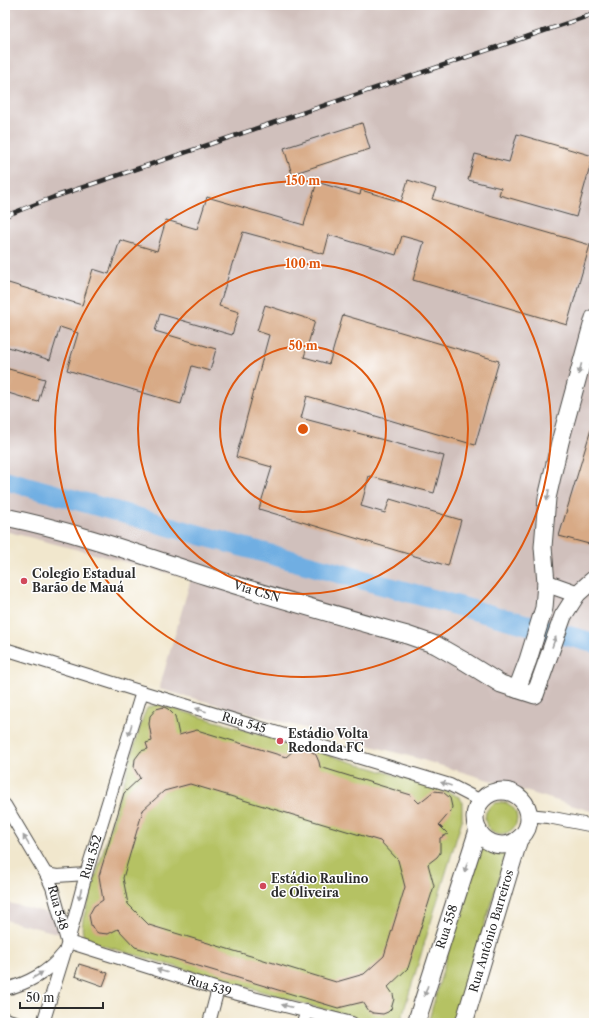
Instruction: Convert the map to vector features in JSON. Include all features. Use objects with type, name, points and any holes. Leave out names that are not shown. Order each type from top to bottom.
[{"type":"street","points":[[509,687],[528,660],[544,608],[546,583],[543,547],[547,498],[560,442],[594,318]]},
{"type":"street","name":"Via CSN","points":[[5,517],[111,544],[208,576],[429,642],[509,687],[535,695],[563,616],[577,594]]},
{"type":"street","points":[[546,583],[577,594],[594,579]]},
{"type":"street","name":"Rua 545","points":[[5,649],[450,785],[481,801]]},
{"type":"street","name":"Rua 552","points":[[43,1023],[86,874],[142,692]]},
{"type":"street","points":[[497,792],[514,794],[526,807],[528,815],[528,824],[525,832],[519,839],[504,845],[496,845],[488,842],[478,830],[475,822],[477,808],[481,801],[489,794],[497,792]]},
{"type":"street","name":"Rua 548","points":[[5,805],[46,874],[52,887],[66,946]]},
{"type":"street","points":[[528,815],[592,825]]},
{"type":"street","name":"Rua 558","points":[[416,1023],[478,830]]},
{"type":"street","name":"Rua Antônio Barreiros","points":[[464,1023],[519,839]]},
{"type":"street","name":"Rua 548","points":[[46,874],[57,876],[86,874]]},
{"type":"street","points":[[5,989],[21,984],[39,975],[57,961],[66,946]]},
{"type":"street","name":"Rua 539","points":[[66,946],[218,989],[305,1017],[352,1023]]},
{"type":"street","points":[[209,1023],[218,989]]},
{"type":"street","points":[[5,1019],[18,1023]]},
{"type":"shaded area","points":[[5,5],[594,5],[594,812],[416,758],[159,689],[191,579],[5,531]]},
{"type":"shaded area","points":[[5,902],[57,915],[61,934],[5,920]]},
{"type":"green space","points":[[158,704],[445,790],[459,797],[462,801],[462,820],[399,1023],[371,1023],[87,941],[82,928],[83,919],[143,717],[147,708]]},
{"type":"green space","points":[[501,802],[507,803],[514,809],[517,818],[516,824],[510,831],[501,834],[495,833],[488,827],[485,818],[486,812],[492,805]]},
{"type":"green space","points":[[481,844],[495,851],[507,852],[455,1023],[428,1023],[448,952]]},
{"type":"building","points":[[362,123],[370,149],[292,174],[284,148]]},
{"type":"building","points":[[517,134],[593,156],[576,217],[499,195],[501,188],[468,180],[475,154],[509,162]]},
{"type":"building","points":[[408,180],[436,189],[432,199],[590,245],[567,325],[413,280],[424,242],[402,236],[396,255],[329,235],[324,254],[243,232],[219,306],[239,312],[232,335],[160,314],[155,331],[216,349],[210,371],[192,366],[181,404],[67,370],[78,333],[60,327],[50,360],[5,346],[5,282],[82,305],[93,269],[109,274],[120,240],[157,251],[166,220],[197,229],[207,197],[304,225],[317,182],[360,195],[361,190],[401,202]]},
{"type":"building","points":[[265,305],[315,321],[304,357],[329,364],[343,315],[499,361],[475,445],[307,396],[301,418],[444,456],[434,493],[369,476],[361,506],[385,513],[390,499],[461,520],[448,566],[259,509],[272,467],[236,457],[269,335],[257,331]]},
{"type":"building","points":[[5,368],[45,379],[38,402],[5,392]]},
{"type":"building","points":[[592,426],[594,426],[594,527],[589,544],[559,536]]},
{"type":"building","points":[[164,707],[175,716],[179,735],[197,730],[286,757],[294,750],[302,748],[311,751],[316,755],[320,767],[411,795],[419,803],[434,791],[443,792],[450,798],[452,807],[451,811],[439,825],[448,834],[440,838],[440,853],[428,864],[434,886],[408,968],[388,987],[393,994],[394,999],[391,1009],[388,1012],[383,1014],[373,1013],[369,1011],[363,1002],[338,1008],[135,947],[118,929],[108,934],[98,933],[94,930],[91,925],[89,915],[94,906],[103,900],[99,876],[124,793],[140,778],[134,768],[135,759],[141,751],[148,749],[146,743],[152,741],[149,724],[150,716],[156,709]],"holes":[[[190,784],[380,841],[398,860],[405,887],[384,956],[364,974],[336,982],[149,925],[128,904],[123,878],[143,810],[164,791]]]},
{"type":"building","points":[[79,964],[108,973],[103,986],[75,976]]},
{"type":"waterway","points":[[5,480],[594,643]]},
{"type":"railway","points":[[5,216],[54,197],[594,14]]},
{"type":"place","name":"Colegio Estadual Barão de Mauá","points":[[24,581]]},
{"type":"place","name":"Estádio Volta Redonda FC","points":[[280,741]]},
{"type":"place","name":"Estádio Raulino de Oliveira","points":[[263,886]]}]
